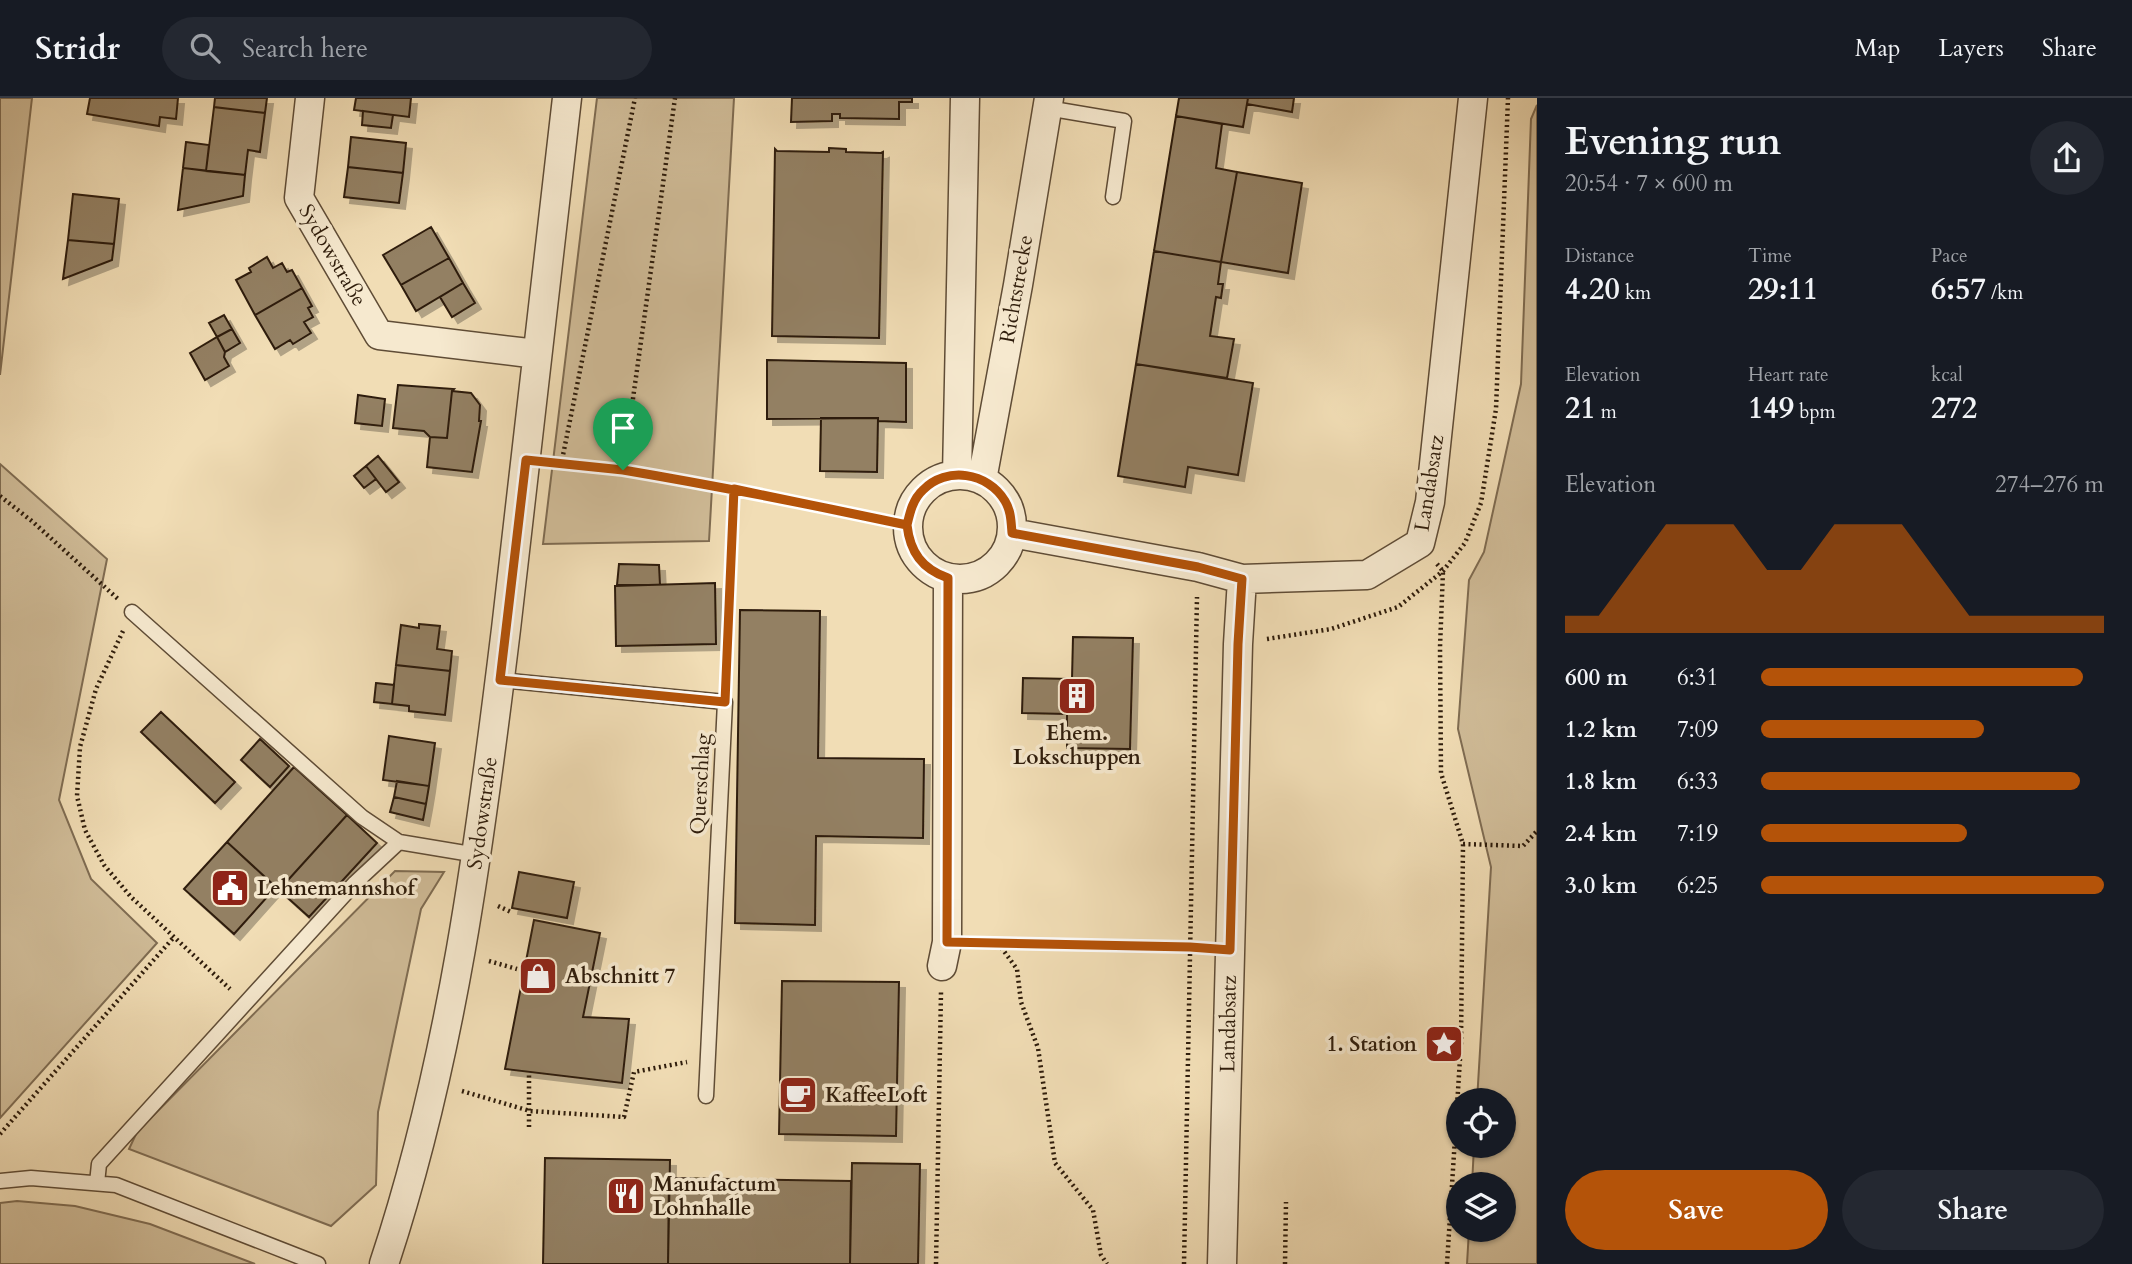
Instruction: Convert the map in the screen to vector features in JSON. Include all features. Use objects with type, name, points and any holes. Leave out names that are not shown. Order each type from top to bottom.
[{"type":"street","name":"Sydowstraße","points":[[310,98],[299,198],[379,335],[537,354]]},
{"type":"street","name":"Sydowstraße","points":[[384,1264],[406,1197],[451,1002],[477,855],[500,680],[567,98]]},
{"type":"street","points":[[965,98],[970,477]]},
{"type":"street","name":"Landabsatz","points":[[1222,1264],[1238,644],[1242,579],[1367,575],[1420,543],[1430,502],[1472,98]]},
{"type":"street","name":"Richtstrecke","points":[[970,477],[1018,285],[1048,103]]},
{"type":"street","points":[[970,477],[995,489],[1005,501],[1011,516],[1012,533],[1008,547],[990,569],[977,577],[948,578],[929,569],[914,553],[908,539],[907,525],[912,506],[922,490],[938,479],[970,477]]},
{"type":"street","points":[[1012,533],[1198,567],[1242,579]]},
{"type":"street","points":[[944,954],[948,578]]},
{"type":"lane","points":[[1048,103],[1124,121],[1113,197]]},
{"type":"lane","points":[[132,612],[362,817],[399,842],[477,855]]},
{"type":"lane","points":[[500,680],[725,702]]},
{"type":"lane","name":"Querschlag","points":[[706,1096],[725,702]]},
{"type":"lane","points":[[97,1183],[99,1164],[355,883],[399,842]]},
{"type":"lane","points":[[0,1181],[32,1178],[116,1185],[318,1264]]},
{"type":"path","points":[[561,465],[635,98]]},
{"type":"path","points":[[623,470],[675,98]]},
{"type":"path","points":[[1238,644],[1331,629],[1398,607],[1443,570],[1465,543],[1481,503],[1496,409],[1508,98]]},
{"type":"path","points":[[526,460],[623,470],[734,489],[907,525]]},
{"type":"path","points":[[725,702],[734,489]]},
{"type":"path","points":[[0,496],[33,522],[132,612],[96,689],[80,747],[77,796],[85,830],[104,865],[131,897],[246,1003]]},
{"type":"path","points":[[1184,1264],[1198,567]]},
{"type":"path","points":[[1443,570],[1440,647],[1441,773],[1463,844],[1461,1043],[1447,1264]]},
{"type":"path","points":[[1463,844],[1523,846],[1537,831]]},
{"type":"path","points":[[498,906],[511,912]]},
{"type":"path","points":[[0,1134],[174,937]]},
{"type":"path","points":[[998,943],[1017,969],[1021,1002],[1038,1048],[1055,1163],[1093,1210],[1101,1255],[1107,1264]]},
{"type":"path","points":[[936,1264],[944,954],[998,943],[1230,950]]},
{"type":"path","points":[[489,961],[517,969]]},
{"type":"path","points":[[462,1091],[530,1111],[624,1117],[634,1072],[707,1058]]},
{"type":"path","points":[[529,1072],[529,1127]]},
{"type":"path","points":[[1285,1264],[1286,1202]]},
{"type":"shaded area","points":[[0,98],[32,98],[0,375]]},
{"type":"shaded area","points":[[597,98],[734,98],[709,541],[543,544]]},
{"type":"shaded area","points":[[1537,105],[1537,1264],[1467,1264],[1468,1242],[1516,1242],[1516,1172],[1473,1172],[1473,1158],[1516,1158],[1516,1088],[1478,1088],[1491,867],[1458,729],[1469,580],[1484,552],[1521,384],[1531,119]]},
{"type":"shaded area","points":[[0,464],[107,559],[59,800],[91,879],[157,943],[0,1118]]},
{"type":"shaded area","points":[[395,871],[444,872],[421,909],[378,1112],[376,1185],[331,1226],[129,1149],[137,1132]]},
{"type":"shaded area","points":[[17,1201],[75,1206],[150,1224],[255,1264],[0,1264],[0,1203]]},
{"type":"building","points":[[90,98],[178,98],[176,119],[160,117],[159,126],[87,114]]},
{"type":"building","points":[[215,98],[267,98],[265,113],[214,107]]},
{"type":"building","points":[[356,98],[411,98],[409,117],[354,110]]},
{"type":"building","points":[[792,98],[912,98],[912,102],[899,102],[899,119],[840,118],[840,114],[832,114],[832,121],[791,122]]},
{"type":"building","points":[[1179,98],[1248,98],[1243,127],[1176,116]]},
{"type":"building","points":[[1248,98],[1294,98],[1292,112],[1247,104]]},
{"type":"building","points":[[214,107],[265,113],[260,152],[248,150],[245,175],[206,171]]},
{"type":"building","points":[[363,111],[393,115],[391,128],[362,125]]},
{"type":"building","points":[[1176,116],[1222,124],[1216,168],[1237,172],[1221,262],[1154,251]]},
{"type":"building","points":[[351,137],[406,143],[403,173],[348,167]]},
{"type":"building","points":[[186,142],[209,145],[206,171],[183,168]]},
{"type":"building","points":[[829,148],[846,149],[846,152],[883,152],[879,338],[772,336],[775,149],[829,152]]},
{"type":"building","points":[[348,167],[403,173],[399,203],[344,197]]},
{"type":"building","points":[[183,168],[245,175],[243,196],[178,210]]},
{"type":"building","points":[[1237,172],[1302,183],[1288,273],[1221,262]]},
{"type":"building","points":[[73,194],[119,199],[114,244],[68,240]]},
{"type":"building","points":[[431,227],[449,258],[401,285],[383,255]]},
{"type":"building","points":[[68,240],[114,244],[112,260],[63,279]]},
{"type":"building","points":[[1154,251],[1221,262],[1218,284],[1223,284],[1221,298],[1216,297],[1210,336],[1234,339],[1227,378],[1136,364]]},
{"type":"building","points":[[267,257],[273,268],[282,263],[287,272],[292,270],[302,288],[255,315],[236,280],[251,272],[249,268]]},
{"type":"building","points":[[449,258],[463,283],[416,311],[401,285]]},
{"type":"building","points":[[463,283],[475,303],[452,317],[440,297]]},
{"type":"building","points":[[302,288],[312,306],[308,308],[313,317],[304,322],[311,333],[293,344],[290,340],[275,349],[255,315]]},
{"type":"building","points":[[224,315],[232,329],[217,337],[209,323]]},
{"type":"building","points":[[232,329],[240,343],[225,352],[217,337]]},
{"type":"building","points":[[217,337],[229,366],[205,380],[190,353]]},
{"type":"building","points":[[767,360],[906,363],[906,422],[878,421],[878,418],[767,419]]},
{"type":"building","points":[[1136,364],[1253,383],[1238,475],[1188,467],[1185,487],[1118,476]]},
{"type":"building","points":[[398,385],[454,389],[447,438],[430,437],[424,431],[393,428]]},
{"type":"building","points":[[452,391],[471,393],[480,405],[481,421],[472,472],[427,467],[430,437],[447,438]]},
{"type":"building","points":[[358,395],[385,399],[382,426],[355,423]]},
{"type":"building","points":[[821,418],[878,418],[877,472],[820,471]]},
{"type":"building","points":[[378,456],[399,482],[386,492],[366,466]]},
{"type":"building","points":[[366,466],[376,479],[364,488],[354,476]]},
{"type":"building","points":[[619,564],[659,565],[660,585],[617,585]]},
{"type":"building","points":[[715,583],[716,644],[616,646],[615,586]]},
{"type":"building","points":[[740,610],[820,611],[818,758],[924,759],[923,838],[816,836],[815,925],[735,923]]},
{"type":"building","points":[[419,624],[440,626],[437,649],[452,651],[450,671],[396,665],[401,625],[419,628]]},
{"type":"building","name":"Ehem. Lokschuppen","points":[[1073,637],[1133,638],[1130,749],[1067,748],[1067,714],[1022,713],[1023,678],[1072,679]]},
{"type":"building","points":[[396,665],[450,671],[445,715],[409,711],[409,706],[392,704]]},
{"type":"building","points":[[376,683],[394,685],[392,704],[374,702]]},
{"type":"building","points":[[161,712],[235,782],[215,803],[141,732]]},
{"type":"building","points":[[389,736],[435,743],[429,786],[383,780]]},
{"type":"building","points":[[260,739],[289,766],[270,787],[241,760]]},
{"type":"building","points":[[294,767],[347,815],[279,890],[227,842]]},
{"type":"building","points":[[397,781],[429,786],[426,804],[394,797]]},
{"type":"building","points":[[394,797],[426,804],[423,820],[390,812]]},
{"type":"building","points":[[347,815],[377,843],[309,917],[279,890]]},
{"type":"building","name":"Lehnemannshof","points":[[227,842],[276,887],[234,934],[184,889]]},
{"type":"building","points":[[519,872],[574,882],[567,918],[512,908]]},
{"type":"building","points":[[534,920],[600,933],[583,1017],[629,1019],[622,1083],[505,1069]]},
{"type":"building","points":[[782,981],[899,982],[896,1136],[779,1134]]},
{"type":"building","points":[[545,1158],[670,1160],[668,1264],[543,1264]]},
{"type":"building","points":[[852,1163],[920,1164],[918,1264],[850,1264]]},
{"type":"building","points":[[669,1178],[851,1181],[850,1264],[668,1264]]},
{"type":"place","name":"Ehem. Lokschuppen","points":[[1077,696]]},
{"type":"place","name":"Lehnemannshof","points":[[230,888]]},
{"type":"place","name":"Abschnitt 7","points":[[538,976]]},
{"type":"place","name":"1. Station","points":[[1444,1044]]},
{"type":"place","name":"KaffeeLoft","points":[[798,1095]]},
{"type":"place","name":"Manufactum Lohnhalle","points":[[626,1196]]},
{"type":"route","points":[[623,470],[526,460],[500,680],[725,702],[734,489],[907,525],[908,539],[914,553],[934,573],[948,578],[947,942],[1230,950],[1242,579],[1198,567],[1012,533],[1011,516],[1005,501],[995,489],[970,476],[957,475],[938,479],[922,490],[912,506],[907,525],[821,507],[734,489],[623,470]]}]
